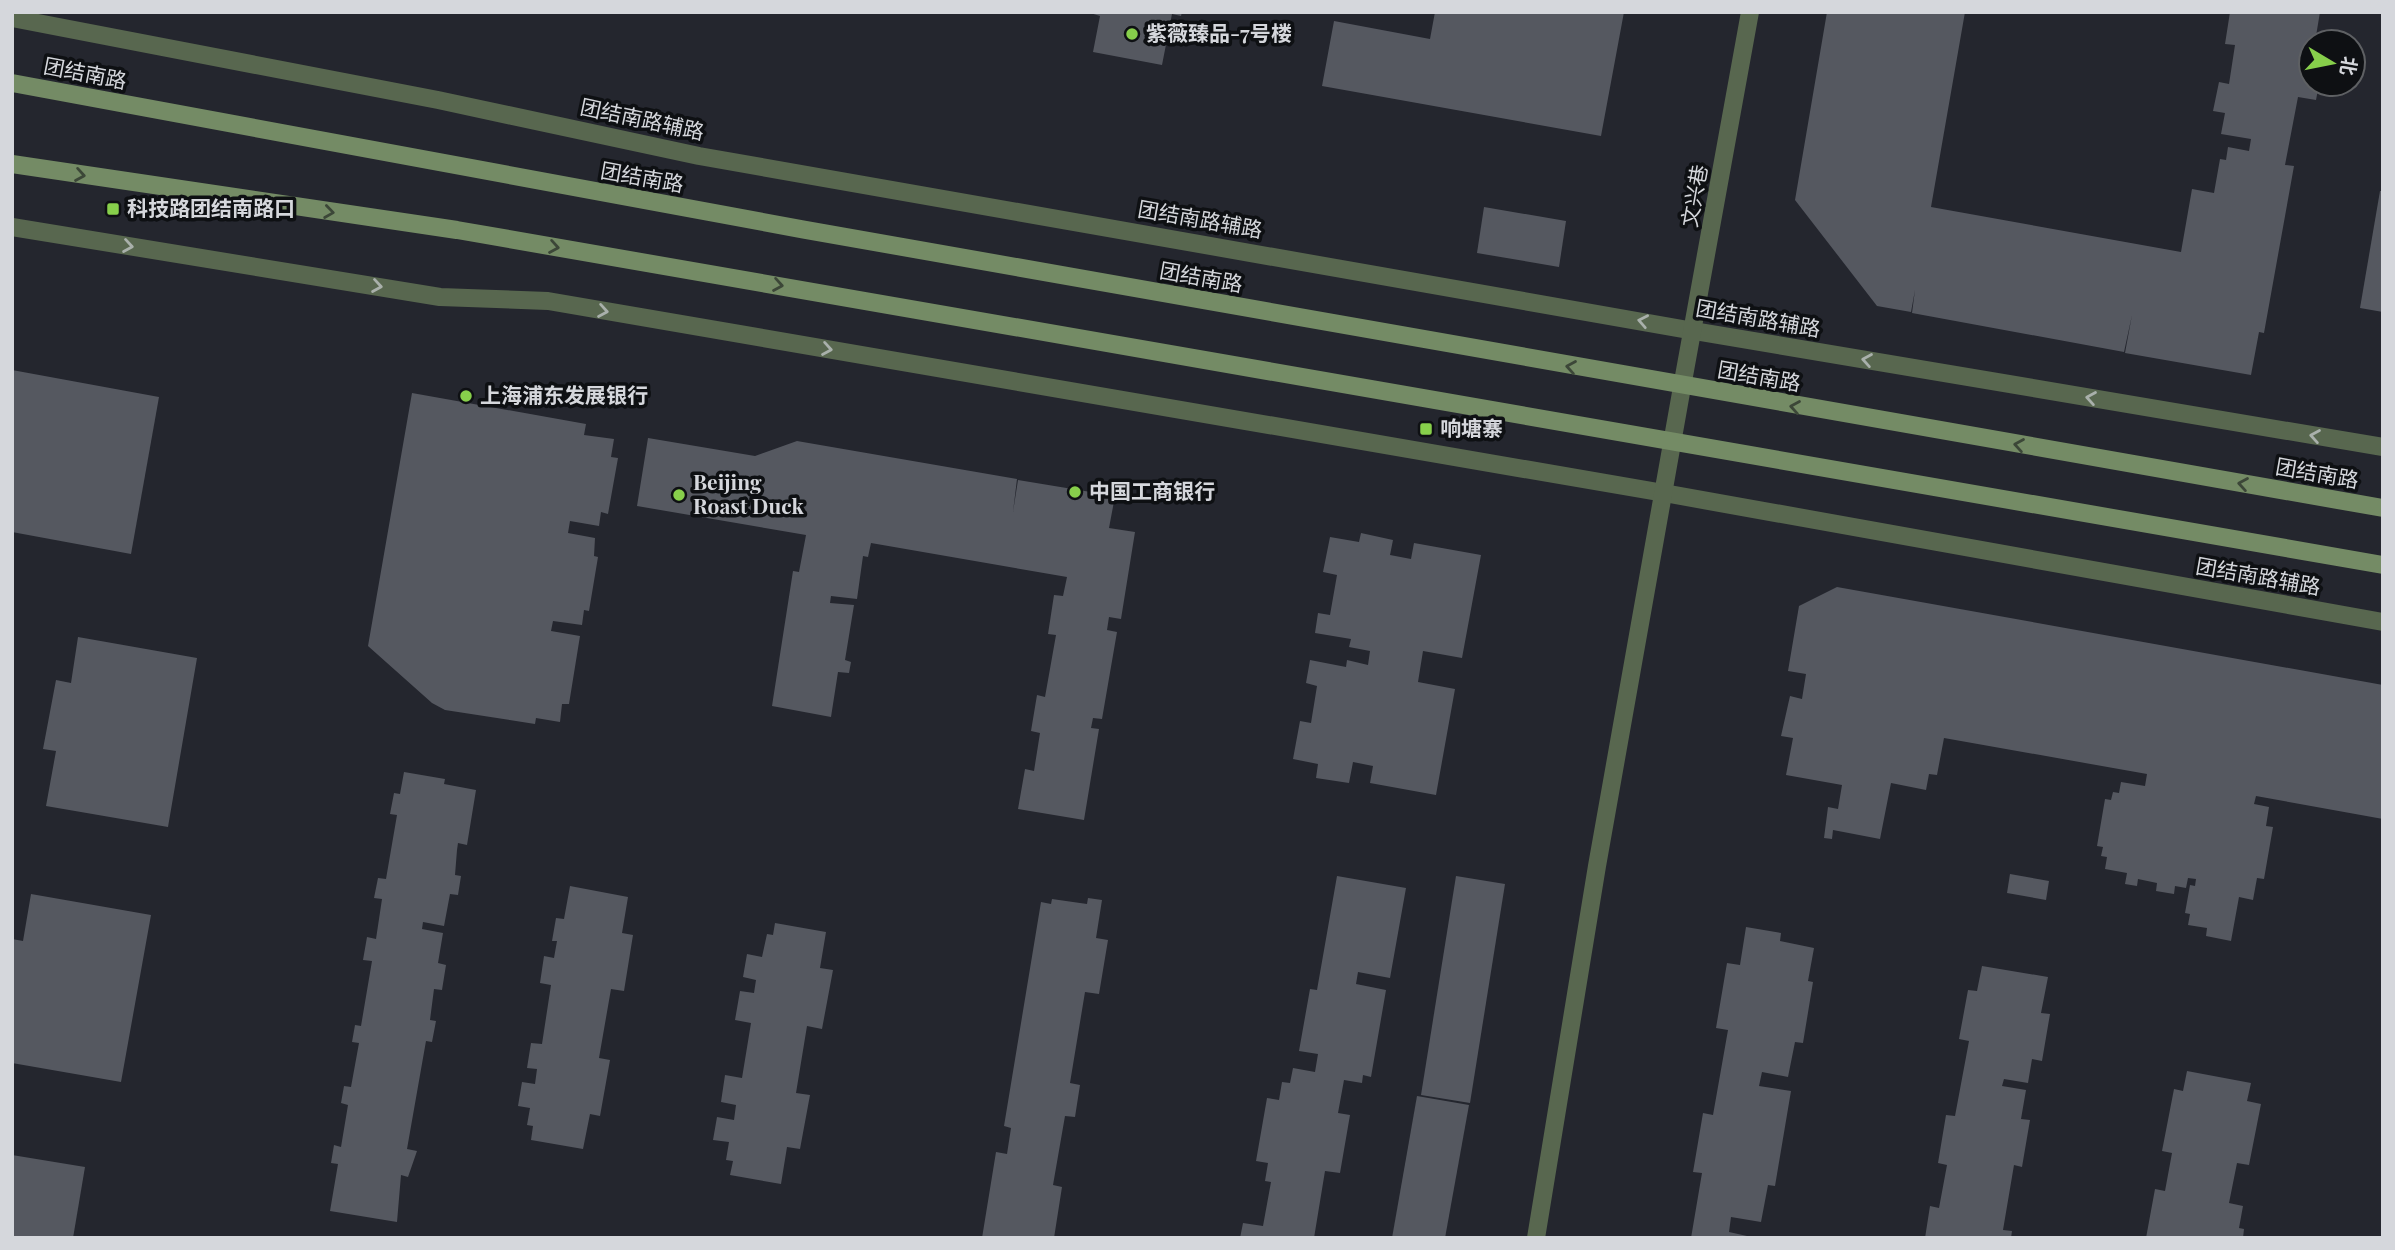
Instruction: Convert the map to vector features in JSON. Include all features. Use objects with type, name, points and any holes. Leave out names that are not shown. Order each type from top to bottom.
[{"type":"main road","name":"团结南路","points":[[12,83],[576,190],[1682,387],[2383,508]]},
{"type":"main road","points":[[12,164],[457,230],[2383,565]]},
{"type":"street","name":"文兴巷","points":[[1536,1238],[1597,866],[1750,12]]},
{"type":"street","name":"团结南路辅路","points":[[12,18],[438,100],[699,156],[1694,331],[2383,447]]},
{"type":"street","name":"团结南路辅路","points":[[12,227],[440,297],[548,301],[1664,494],[2383,622]]},
{"type":"building","name":"紫薇臻品-7号楼","points":[[1087,12],[1182,12],[1181,16],[1172,14],[1162,65],[1093,52],[1100,16]]},
{"type":"building","points":[[1435,12],[1624,12],[1601,136],[1322,86],[1334,21],[1430,39]]},
{"type":"building","points":[[1827,12],[1965,12],[1931,207],[2181,252],[2192,189],[2214,193],[2220,159],[2226,160],[2228,147],[2249,151],[2251,139],[2221,134],[2225,113],[2213,111],[2219,82],[2229,84],[2235,45],[2225,44],[2230,12],[2320,12],[2317,28],[2297,28],[2298,98],[2285,165],[2294,166],[2264,333],[2259,332],[2251,375],[2125,353],[2132,315],[2124,352],[1912,313],[1915,290],[1911,312],[1877,306],[1795,200]]},
{"type":"building","points":[[2380,191],[2383,191],[2383,312],[2360,308]]},
{"type":"building","points":[[1484,207],[1566,221],[1559,267],[1477,253]]},
{"type":"building","points":[[12,370],[159,397],[131,554],[12,532]]},
{"type":"building","points":[[412,393],[586,424],[584,435],[614,439],[611,457],[618,458],[608,514],[601,512],[599,526],[570,521],[568,533],[595,538],[594,556],[598,557],[589,611],[584,610],[582,625],[553,621],[551,631],[580,636],[569,704],[562,704],[560,722],[536,718],[535,724],[445,710],[432,703],[368,646]]},
{"type":"building","points":[[648,438],[755,456],[797,441],[1017,479],[1013,512],[1018,480],[1115,496],[1109,528],[1135,532],[1121,619],[1109,617],[1107,630],[1117,632],[1102,719],[1093,718],[1091,728],[1099,729],[1084,820],[1018,809],[1025,769],[1034,771],[1040,733],[1031,731],[1037,695],[1045,697],[1056,635],[1048,634],[1054,595],[1063,596],[1067,577],[871,543],[868,557],[863,556],[857,599],[831,596],[830,603],[854,605],[845,660],[851,662],[849,673],[838,672],[831,717],[772,706],[793,571],[799,572],[806,535],[637,506]]},
{"type":"building","points":[[1361,533],[1393,540],[1390,555],[1411,559],[1414,543],[1481,555],[1462,658],[1423,651],[1418,682],[1455,689],[1436,795],[1370,783],[1373,766],[1353,762],[1349,783],[1316,778],[1318,764],[1293,759],[1300,721],[1311,723],[1317,686],[1306,683],[1310,660],[1346,667],[1347,660],[1368,665],[1370,651],[1349,647],[1351,639],[1315,633],[1318,613],[1330,615],[1337,575],[1323,572],[1330,537],[1359,542]]},
{"type":"building","points":[[1837,587],[2383,685],[2383,819],[2256,796],[2254,804],[2269,807],[2266,826],[2273,827],[2264,879],[2257,878],[2253,900],[2239,897],[2231,941],[2206,936],[2207,928],[2188,925],[2190,914],[2185,913],[2190,885],[2195,886],[2196,879],[2188,878],[2186,888],[2175,886],[2174,894],[2156,891],[2157,883],[2138,879],[2137,886],[2125,884],[2127,873],[2105,869],[2107,857],[2101,856],[2103,847],[2097,846],[2105,799],[2111,800],[2113,792],[2119,793],[2121,782],[2145,786],[2147,774],[1944,738],[1937,775],[1929,774],[1926,790],[1891,783],[1880,839],[1833,830],[1832,839],[1824,838],[1828,807],[1838,809],[1842,785],[1786,775],[1793,738],[1781,736],[1790,696],[1802,699],[1806,674],[1788,671],[1799,606]]},
{"type":"building","points":[[78,637],[197,658],[168,827],[46,806],[56,751],[43,749],[56,680],[71,683]]},
{"type":"building","points":[[404,772],[445,779],[444,784],[476,790],[467,845],[458,843],[455,875],[461,876],[458,895],[450,894],[444,926],[423,922],[422,929],[443,933],[438,963],[446,965],[442,990],[434,989],[430,1020],[436,1021],[432,1042],[426,1041],[407,1149],[417,1151],[408,1177],[401,1175],[397,1222],[330,1211],[338,1164],[331,1163],[334,1145],[341,1147],[348,1105],[341,1103],[344,1086],[351,1087],[359,1043],[352,1042],[355,1025],[361,1026],[372,961],[363,960],[367,937],[376,939],[382,899],[374,898],[378,878],[386,879],[397,815],[390,814],[394,793],[400,794]]},
{"type":"building","points":[[2010,874],[2049,881],[2046,900],[2007,893]]},
{"type":"building","points":[[1337,876],[1406,888],[1390,978],[1358,972],[1356,984],[1386,990],[1371,1077],[1363,1075],[1362,1083],[1344,1080],[1338,1113],[1350,1115],[1340,1173],[1325,1171],[1314,1238],[1240,1238],[1243,1223],[1263,1226],[1271,1182],[1265,1181],[1268,1163],[1256,1161],[1267,1098],[1279,1100],[1282,1082],[1290,1083],[1293,1068],[1315,1072],[1318,1054],[1299,1051],[1310,989],[1317,990]]},
{"type":"building","points":[[1456,876],[1505,884],[1470,1103],[1421,1095]]},
{"type":"building","points":[[570,886],[628,897],[622,933],[633,935],[624,991],[611,989],[599,1058],[610,1060],[600,1116],[590,1114],[583,1149],[531,1140],[533,1126],[527,1125],[530,1108],[518,1106],[522,1082],[535,1084],[537,1069],[527,1068],[531,1043],[542,1044],[551,985],[540,983],[544,956],[554,958],[557,941],[552,941],[556,918],[564,919]]},
{"type":"building","points":[[31,894],[151,915],[121,1082],[12,1063],[12,939],[23,941]]},
{"type":"building","points":[[1088,898],[1102,900],[1096,938],[1108,940],[1099,994],[1085,992],[1070,1083],[1080,1085],[1075,1117],[1065,1116],[1053,1185],[1062,1187],[1054,1238],[982,1238],[996,1152],[1007,1154],[1011,1128],[1004,1126],[1041,902],[1051,904],[1052,899],[1087,904]]},
{"type":"building","points":[[775,923],[826,932],[820,968],[833,970],[822,1029],[807,1026],[796,1093],[810,1095],[800,1149],[787,1147],[781,1184],[730,1175],[733,1161],[726,1160],[729,1142],[713,1140],[717,1117],[734,1120],[736,1105],[721,1102],[725,1075],[742,1078],[751,1023],[735,1020],[740,991],[754,993],[756,980],[743,977],[747,954],[762,957],[767,934],[773,935]]},
{"type":"building","points":[[1746,927],[1781,933],[1780,941],[1814,948],[1808,981],[1813,982],[1803,1043],[1795,1042],[1788,1077],[1762,1072],[1759,1086],[1791,1091],[1775,1186],[1768,1185],[1761,1222],[1731,1217],[1729,1232],[1756,1238],[1691,1238],[1702,1173],[1693,1172],[1703,1113],[1713,1115],[1728,1030],[1716,1028],[1727,963],[1740,965]]},
{"type":"building","points":[[1982,966],[2048,977],[2041,1013],[2050,1014],[2042,1061],[2032,1059],[2028,1083],[2004,1079],[2002,1086],[2026,1090],[2021,1119],[2030,1120],[2022,1167],[2014,1165],[2003,1230],[2012,1231],[2011,1238],[1925,1238],[1930,1206],[1939,1208],[1947,1165],[1938,1163],[1946,1115],[1955,1116],[1969,1041],[1959,1039],[1968,990],[1977,991]]},
{"type":"building","points":[[2187,1071],[2251,1083],[2247,1101],[2261,1104],[2249,1165],[2237,1163],[2229,1203],[2243,1206],[2239,1228],[2244,1229],[2243,1238],[2146,1238],[2155,1189],[2165,1191],[2172,1153],[2162,1151],[2174,1089],[2183,1091]]},
{"type":"building","points":[[1417,1096],[1469,1105],[1445,1238],[1392,1238]]},
{"type":"building","points":[[12,1155],[85,1167],[73,1238],[12,1238]]},
{"type":"place","name":"紫薇臻品-7号楼","points":[[1132,34]]},
{"type":"place","name":"科技路团结南路口","points":[[113,209]]},
{"type":"place","name":"上海浦东发展银行","points":[[466,396]]},
{"type":"place","name":"响塘寨","points":[[1426,429]]},
{"type":"place","name":"中国工商银行","points":[[1075,492]]},
{"type":"place","name":"Beijing Roast Duck","points":[[679,495]]}]
